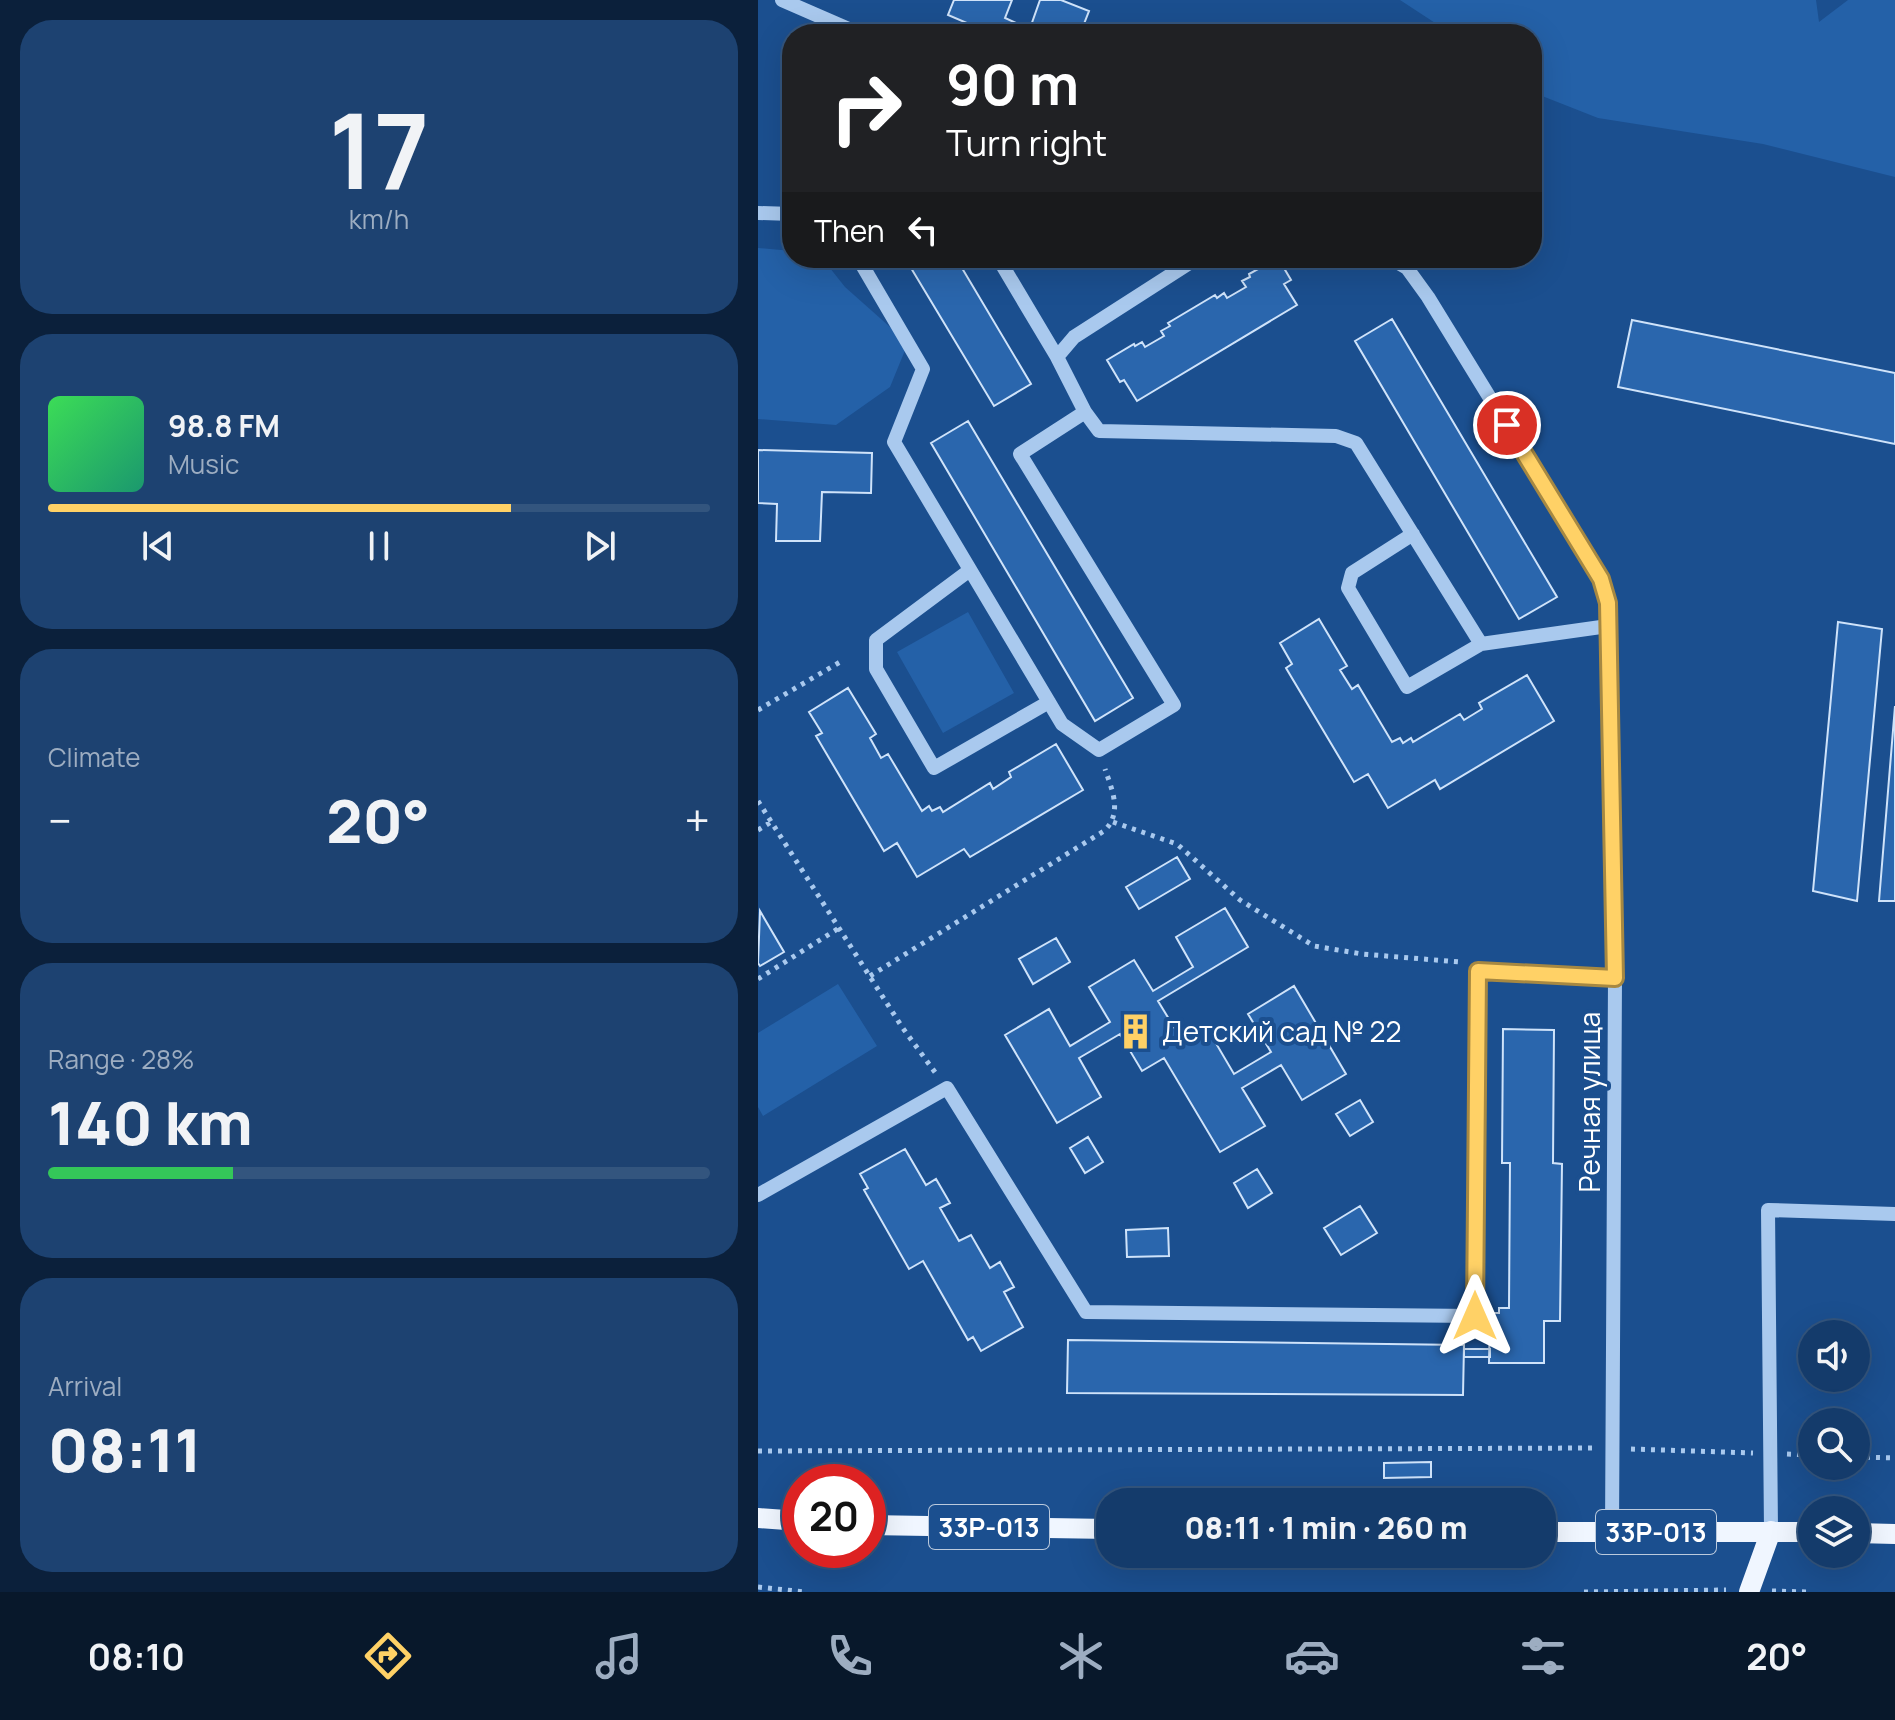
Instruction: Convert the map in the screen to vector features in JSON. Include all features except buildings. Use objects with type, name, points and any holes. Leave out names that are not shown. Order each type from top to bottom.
[{"type":"main road","points":[[758,1518],[782,1520]]},
{"type":"main road","name":"33Р-013","points":[[886,1525],[1096,1529]]},
{"type":"main road","points":[[1750,1591],[1771,1531]]},
{"type":"main road","name":"33Р-013","points":[[1556,1532],[1798,1532]]},
{"type":"main road","points":[[1870,1533],[1895,1534]]},
{"type":"street","points":[[782,0],[837,24]]},
{"type":"street","points":[[758,213],[782,214]]},
{"type":"street","points":[[864,268],[923,369],[894,442],[1062,724],[1099,750],[1174,705],[1020,454],[1085,412]]},
{"type":"street","points":[[1004,268],[1057,357],[1085,412],[1099,431],[1336,436],[1356,443],[1481,644]]},
{"type":"street","points":[[1057,357],[1074,337],[1181,268]]},
{"type":"street","name":"Речная улица","points":[[1407,268],[1428,297],[1601,579],[1608,603],[1615,978],[1612,1532]]},
{"type":"street","points":[[1413,534],[1352,573],[1348,588],[1407,687],[1481,644],[1608,626]]},
{"type":"street","points":[[970,570],[876,640],[876,669],[934,768],[1049,702]]},
{"type":"street","points":[[758,1195],[947,1088],[1086,1312],[1475,1316],[1478,971],[1615,978]]},
{"type":"street","points":[[1771,1531],[1768,1210],[1895,1214]]},
{"type":"path","points":[[758,710],[840,662]]},
{"type":"path","points":[[870,976],[1104,831],[1113,822],[1115,808],[1099,750]]},
{"type":"path","points":[[758,801],[902,1027],[947,1088]]},
{"type":"path","points":[[758,830],[771,822]]},
{"type":"path","points":[[1113,822],[1177,844],[1240,900],[1314,946],[1362,954],[1470,963]]},
{"type":"path","points":[[758,979],[839,928]]},
{"type":"path","points":[[758,1451],[1614,1448],[1798,1455]]},
{"type":"path","points":[[1870,1457],[1895,1458]]},
{"type":"path","points":[[758,1587],[805,1592]]},
{"type":"path","points":[[1584,1592],[1807,1592]]},
{"type":"shaded area","points":[[1400,0],[1816,0],[1819,22],[1848,0],[1895,0],[1895,177],[1763,144],[1598,118],[1542,96],[1542,24],[1437,24]]},
{"type":"shaded area","points":[[758,248],[782,250],[782,268],[830,268],[845,287],[908,343],[890,387],[836,425],[758,419]]},
{"type":"shaded area","points":[[968,612],[1014,693],[943,733],[897,652]]},
{"type":"shaded area","points":[[838,984],[877,1046],[763,1116],[758,1107],[758,1033]]},
{"type":"place","name":"Детский сад № 22","points":[[1136,1031]]},
{"type":"route","points":[[1475,1316],[1478,971],[1615,978],[1608,603],[1601,579],[1507,425]]}]
